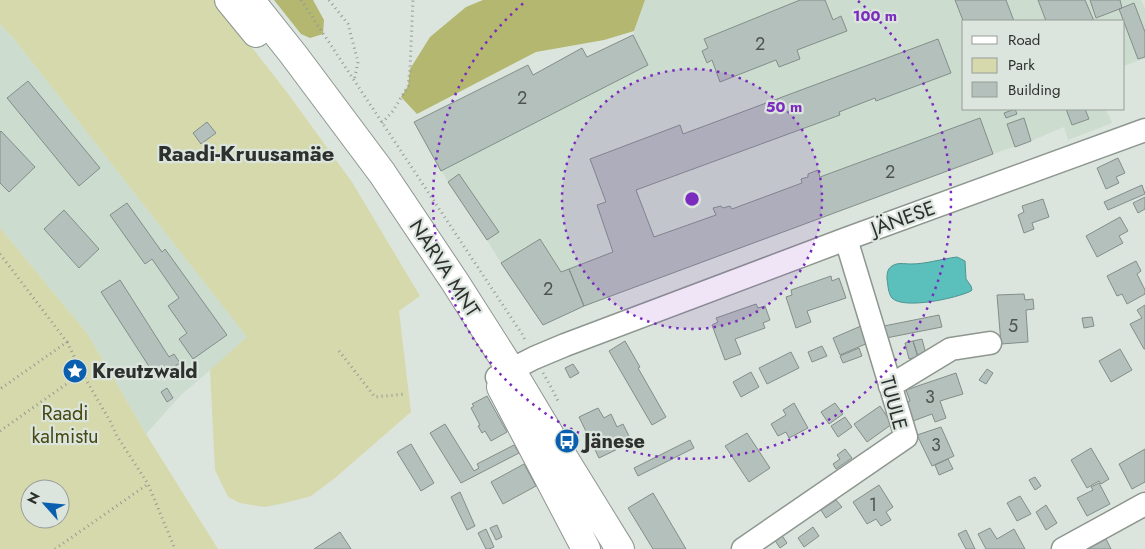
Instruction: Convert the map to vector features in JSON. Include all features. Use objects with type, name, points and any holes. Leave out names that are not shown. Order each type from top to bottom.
[{"type":"main road","name":"NARVA MNT","points":[[228,0],[259,36],[340,142],[487,363],[514,368]]},
{"type":"main road","name":"NARVA MNT","points":[[250,0],[382,173],[514,368],[553,441],[615,541]]},
{"type":"main road","name":"NARVA MNT","points":[[514,368],[586,549]]},
{"type":"street","name":"JÄNESE","points":[[514,368],[565,345],[846,238],[1145,130]]},
{"type":"street","name":"TUULE","points":[[743,549],[906,436],[846,238]]},
{"type":"street","points":[[890,386],[951,349],[990,343]]},
{"type":"street","points":[[1063,549],[1145,504]]},
{"type":"street","points":[[586,549],[615,541]]},
{"type":"path","points":[[301,0],[522,334],[514,368]]},
{"type":"path","points":[[329,0],[348,24],[358,62],[354,81]]},
{"type":"path","points":[[382,123],[393,111],[408,86],[413,0]]},
{"type":"path","points":[[0,254],[67,342],[82,374],[117,436],[148,484],[175,549]]},
{"type":"path","points":[[0,389],[67,342]]},
{"type":"path","points":[[339,351],[375,397],[406,394]]},
{"type":"path","points":[[0,431],[82,374]]},
{"type":"path","points":[[55,549],[148,484]]},
{"type":"shaded area","points":[[645,0],[1141,0],[1145,9],[1145,58],[1125,66],[1125,20],[962,20],[962,110],[1106,110],[1112,123],[1068,140],[1064,127],[1031,141],[584,306],[543,325],[448,182],[414,122],[528,65],[533,75],[582,48],[587,57],[633,35]]},
{"type":"shaded area","points":[[0,24],[15,40],[248,338],[181,395],[146,434],[87,333],[0,228]]},
{"type":"green space","points":[[0,0],[215,0],[289,95],[352,182],[420,296],[399,311],[411,412],[335,478],[311,496],[264,507],[240,503],[228,497],[215,470],[210,370],[247,337],[15,40],[0,24]]},
{"type":"green space","points":[[274,0],[313,0],[324,20],[323,34],[310,38],[301,34]]},
{"type":"green space","points":[[483,0],[645,0],[634,31],[604,40],[536,52],[417,114],[401,97],[408,86],[410,69],[430,37],[466,7]]},
{"type":"green space","name":"Raadi kalmistu","points":[[0,228],[87,333],[146,434],[218,549],[0,549]]},
{"type":"water","points":[[957,257],[965,261],[966,279],[971,286],[971,291],[931,302],[907,303],[892,298],[888,289],[887,279],[890,267],[899,264],[922,263]]},
{"type":"building","points":[[800,0],[825,0],[833,20],[841,16],[847,31],[797,50],[800,59],[779,67],[776,60],[720,82],[712,60],[707,63],[702,51],[708,48],[704,39]]},
{"type":"building","points":[[955,0],[1006,0],[1014,20],[963,20]]},
{"type":"building","points":[[1038,0],[1085,0],[1094,20],[1046,20]]},
{"type":"building","points":[[1090,0],[1120,0],[1122,8],[1096,18]]},
{"type":"building","points":[[1134,3],[1145,32],[1145,57],[1138,59],[1125,25],[1125,20],[1123,20],[1119,9]]},
{"type":"building","points":[[633,35],[648,65],[441,171],[414,122],[528,65],[533,75],[582,48],[587,57]]},
{"type":"building","points":[[938,39],[951,73],[876,101],[875,98],[839,112],[840,115],[636,190],[654,237],[716,215],[713,208],[730,206],[732,209],[802,183],[801,179],[808,177],[808,174],[818,170],[820,177],[980,118],[993,154],[584,306],[569,269],[613,252],[597,205],[606,202],[590,159],[680,125],[683,134]]},
{"type":"building","points":[[28,81],[100,168],[79,186],[7,98]]},
{"type":"building","points":[[1015,110],[1017,114],[1006,118],[1004,113]]},
{"type":"building","points":[[1066,110],[1085,110],[1089,119],[1072,125]]},
{"type":"building","points":[[1024,118],[1031,141],[1015,147],[1007,124]]},
{"type":"building","points":[[207,122],[216,133],[201,144],[193,133]]},
{"type":"building","points":[[1,131],[35,167],[9,192],[0,183]]},
{"type":"building","points":[[1118,158],[1125,173],[1116,177],[1119,183],[1106,189],[1097,168]]},
{"type":"building","points":[[459,174],[499,232],[487,240],[448,182]]},
{"type":"building","points":[[1142,185],[1145,194],[1108,210],[1104,202]]},
{"type":"building","points":[[1145,197],[1145,209],[1138,213],[1133,203]]},
{"type":"building","points":[[1043,199],[1049,217],[1032,223],[1034,229],[1024,233],[1018,215],[1024,212],[1022,206]]},
{"type":"building","points":[[127,203],[162,252],[165,249],[227,335],[193,359],[179,339],[187,333],[168,306],[179,298],[152,259],[145,264],[110,215]]},
{"type":"building","points":[[64,210],[99,249],[79,268],[44,229]]},
{"type":"building","points":[[1120,217],[1128,231],[1119,236],[1123,243],[1097,257],[1086,236]]},
{"type":"building","points":[[540,239],[561,272],[569,269],[584,306],[543,325],[501,263]]},
{"type":"building","points":[[1136,261],[1141,271],[1137,274],[1145,294],[1127,304],[1122,294],[1117,296],[1107,276]]},
{"type":"building","points":[[831,276],[832,281],[839,278],[846,298],[807,311],[811,322],[796,328],[786,297],[792,295],[791,290]]},
{"type":"building","points":[[120,280],[169,357],[174,354],[180,363],[159,376],[157,373],[151,377],[148,373],[152,371],[101,292]]},
{"type":"building","points":[[1024,294],[1025,300],[1033,299],[1034,309],[1026,310],[1028,342],[1001,344],[997,295]]},
{"type":"building","points":[[756,304],[758,308],[765,306],[770,320],[763,323],[765,328],[735,339],[741,354],[725,360],[712,325],[718,322],[716,318]]},
{"type":"building","points":[[1145,305],[1144,349],[1130,324],[1142,318],[1137,310]]},
{"type":"building","points":[[939,315],[942,327],[886,338],[884,326]]},
{"type":"building","points":[[1092,317],[1094,326],[1084,328],[1082,318]]},
{"type":"building","points":[[861,326],[868,343],[840,355],[833,338]]},
{"type":"building","points":[[922,339],[926,354],[918,357],[913,341]]},
{"type":"building","points":[[625,341],[666,417],[652,425],[609,351]]},
{"type":"building","points":[[913,341],[918,357],[909,359],[905,343]]},
{"type":"building","points":[[822,346],[827,356],[812,362],[808,352]]},
{"type":"building","points":[[859,348],[862,356],[843,363],[840,356]]},
{"type":"building","points":[[1120,349],[1132,370],[1111,382],[1099,361]]},
{"type":"building","points":[[791,352],[799,368],[767,384],[759,368]]},
{"type":"building","points":[[573,364],[579,373],[570,378],[565,368]]},
{"type":"building","points":[[987,369],[993,373],[986,384],[979,380]]},
{"type":"building","points":[[751,372],[759,387],[741,397],[733,382]]},
{"type":"building","points":[[956,373],[963,394],[940,401],[946,418],[935,422],[932,414],[913,421],[907,402],[910,401],[906,390]]},
{"type":"building","points":[[167,388],[173,398],[167,402],[161,392]]},
{"type":"building","points":[[487,396],[507,432],[491,441],[485,431],[482,433],[471,408],[474,406],[472,404]]},
{"type":"building","points":[[794,403],[808,428],[789,438],[786,432],[778,436],[771,424],[786,415],[783,410]]},
{"type":"building","points":[[835,403],[843,414],[829,424],[821,412]]},
{"type":"building","points":[[880,406],[892,424],[867,442],[854,424]]},
{"type":"building","points":[[598,408],[604,418],[611,414],[617,427],[623,424],[632,442],[599,458],[579,417]]},
{"type":"building","points":[[845,417],[852,427],[838,437],[831,426]]},
{"type":"building","points":[[445,424],[474,471],[479,468],[477,464],[514,445],[519,453],[461,483],[430,433]]},
{"type":"building","points":[[941,427],[954,456],[932,466],[917,435]]},
{"type":"building","points":[[747,433],[770,468],[749,482],[725,446]]},
{"type":"building","points":[[690,440],[694,448],[638,476],[634,468]]},
{"type":"building","points":[[411,444],[434,483],[421,491],[397,452]]},
{"type":"building","points":[[1091,448],[1109,479],[1101,484],[1099,481],[1087,488],[1071,460]]},
{"type":"building","points":[[845,449],[852,458],[836,469],[833,464],[840,459],[837,455]]},
{"type":"building","points":[[1145,449],[1145,482],[1132,489],[1119,464]]},
{"type":"building","points":[[948,459],[953,469],[939,475],[935,465]]},
{"type":"building","points":[[524,464],[536,486],[503,504],[491,482]]},
{"type":"building","points":[[1035,477],[1041,486],[1035,490],[1029,480]]},
{"type":"building","points":[[1099,483],[1110,504],[1087,516],[1077,498],[1093,490],[1091,487]]},
{"type":"building","points":[[879,485],[893,507],[886,512],[891,520],[881,526],[876,519],[867,524],[853,502]]},
{"type":"building","points":[[460,492],[475,526],[467,530],[451,497]]},
{"type":"building","points":[[653,493],[686,549],[653,549],[628,508]]},
{"type":"building","points":[[1020,496],[1031,514],[1017,521],[1007,503]]},
{"type":"building","points":[[836,500],[842,507],[826,518],[821,510]]},
{"type":"building","points":[[1046,505],[1057,523],[1046,530],[1036,512]]},
{"type":"building","points":[[497,525],[502,537],[496,540],[490,528]]},
{"type":"building","points":[[813,527],[819,536],[804,547],[798,538]]},
{"type":"building","points":[[990,528],[997,539],[1014,529],[1025,549],[986,549],[978,534]]},
{"type":"building","points":[[486,529],[494,547],[489,549],[486,549],[478,533]]},
{"type":"building","points":[[966,530],[975,549],[966,549],[958,534]]},
{"type":"building","points":[[340,532],[351,549],[314,549]]},
{"type":"building","points":[[781,534],[787,543],[780,548],[774,539]]},
{"type":"building","points":[[1106,539],[1111,549],[1088,549]]},
{"type":"place","name":"Kreutzwald","points":[[75,371]]},
{"type":"place","name":"Jänese","points":[[567,441]]},
{"type":"district","name":"Raadi-Kruusamäe","points":[[246,153]]}]
